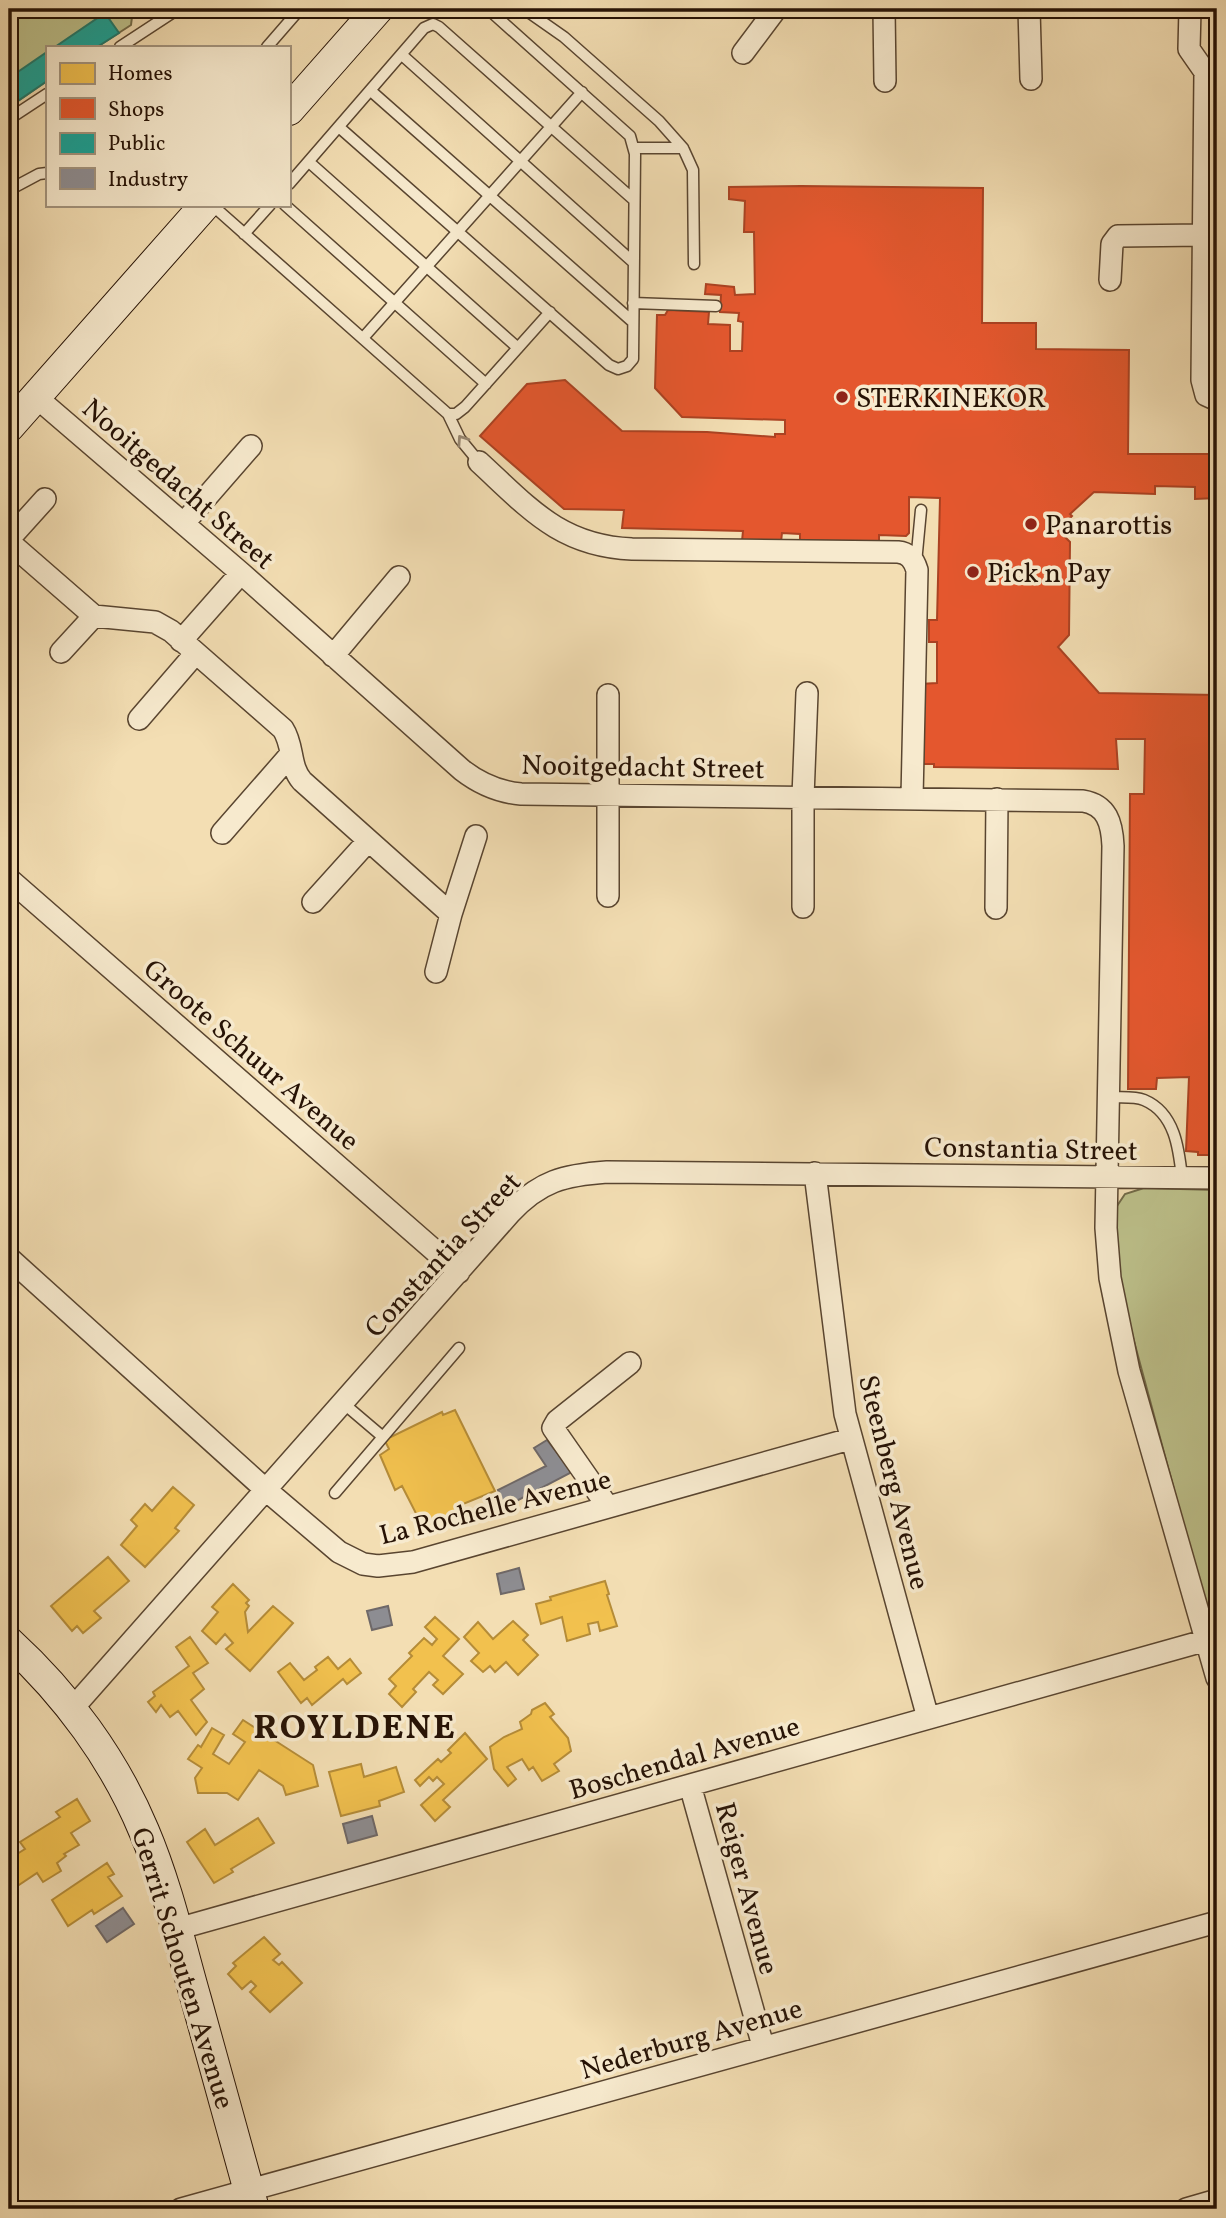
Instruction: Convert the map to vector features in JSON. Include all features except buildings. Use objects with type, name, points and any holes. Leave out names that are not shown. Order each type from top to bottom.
[{"type":"street","points":[[290,109],[378,9]]},
{"type":"street","points":[[743,53],[776,9]]},
{"type":"street","points":[[884,9],[885,81]]},
{"type":"street","points":[[1029,9],[1031,79]]},
{"type":"street","points":[[1190,9],[1189,49],[1211,72],[1211,180],[1204,235],[1202,380],[1206,395],[1217,400]]},
{"type":"street","points":[[9,427],[204,206]]},
{"type":"street","points":[[1110,280],[1112,244],[1118,236],[1204,235]]},
{"type":"street","name":"Nooitgedacht Street","points":[[36,397],[184,523],[462,770],[500,791],[521,794],[912,797],[1091,802],[1107,815],[1114,846],[1106,1228],[1115,1307],[1129,1371],[1217,1678]]},
{"type":"street","points":[[184,523],[251,446]]},
{"type":"street","points":[[479,462],[548,523],[593,544],[632,549],[898,552],[911,557],[915,565],[912,797]]},
{"type":"street","points":[[45,499],[9,540],[94,616],[155,621],[166,627],[283,729],[289,740],[299,778],[451,914]]},
{"type":"street","points":[[139,719],[241,573]]},
{"type":"street","points":[[333,656],[399,578]]},
{"type":"street","points":[[61,652],[94,616]]},
{"type":"street","points":[[803,907],[807,693]]},
{"type":"street","points":[[608,695],[608,897]]},
{"type":"street","points":[[222,833],[291,754]]},
{"type":"street","points":[[996,908],[997,799]]},
{"type":"street","points":[[436,972],[476,836]]},
{"type":"street","points":[[313,902],[368,841]]},
{"type":"street","name":"Groote Schuur Avenue","points":[[9,879],[459,1272]]},
{"type":"street","name":"Constantia Street","points":[[72,1709],[522,1201],[547,1183],[562,1177],[607,1172],[1217,1178]]},
{"type":"street","name":"Steenberg Avenue","points":[[815,1173],[850,1439],[928,1718]]},
{"type":"street","name":"La Rochelle Avenue","points":[[9,1258],[266,1490],[339,1552],[363,1564],[378,1566],[413,1562],[850,1439]]},
{"type":"street","points":[[608,1507],[553,1428],[557,1421],[630,1363]]},
{"type":"street","name":"Boschendal Avenue","points":[[177,1929],[1207,1640]]},
{"type":"street","name":"Gerrit Schouten Avenue","points":[[9,1642],[47,1679],[72,1709],[114,1770],[144,1830],[177,1929],[252,2200]]},
{"type":"street","name":"Reiger Avenue","points":[[690,1785],[763,2046]]},
{"type":"street","name":"Nederburg Avenue","points":[[181,2209],[252,2200],[763,2046],[1217,1922]]},
{"type":"street","points":[[1186,2209],[1217,2200]]},
{"type":"lane","points":[[122,46],[178,9]]},
{"type":"lane","points":[[268,46],[300,9]]},
{"type":"lane","points":[[340,128],[609,365],[618,369],[627,366],[632,361],[634,148],[625,131],[488,9]]},
{"type":"lane","points":[[524,9],[574,46],[659,121],[683,148],[693,170],[694,264]]},
{"type":"lane","points":[[290,183],[425,28],[435,24],[634,200]]},
{"type":"lane","points":[[402,55],[633,262]]},
{"type":"lane","points":[[371,91],[633,322]]},
{"type":"lane","points":[[363,338],[582,92]]},
{"type":"lane","points":[[9,119],[46,95]]},
{"type":"lane","points":[[634,148],[683,148]]},
{"type":"lane","points":[[309,162],[518,348]]},
{"type":"lane","points":[[9,190],[39,174],[46,173]]},
{"type":"lane","points":[[213,206],[448,414],[460,439],[479,462]]},
{"type":"lane","points":[[244,234],[269,206]]},
{"type":"lane","points":[[286,206],[486,384]]},
{"type":"lane","points":[[633,303],[716,306]]},
{"type":"lane","points":[[448,414],[454,415],[462,410],[550,312]]},
{"type":"lane","points":[[915,565],[921,510]]},
{"type":"lane","points":[[1110,1097],[1144,1100],[1164,1115],[1177,1141],[1182,1178]]},
{"type":"lane","points":[[335,1493],[459,1348]]},
{"type":"lane","points":[[343,1403],[383,1437]]},
{"type":"green space","points":[[9,9],[133,9],[131,25],[99,46],[46,46],[46,82],[9,107]]},
{"type":"green space","points":[[1144,1188],[1217,1190],[1217,1649],[1121,1293],[1115,1209],[1125,1194]]},
{"type":"place","name":"STERKINEKOR","points":[[842,397]]},
{"type":"place","name":"Panarottis","points":[[1031,524]]},
{"type":"place","name":"Pick n Pay","points":[[973,572]]},
{"type":"district","name":"ROYLDENE","points":[[355,1726]]}]
